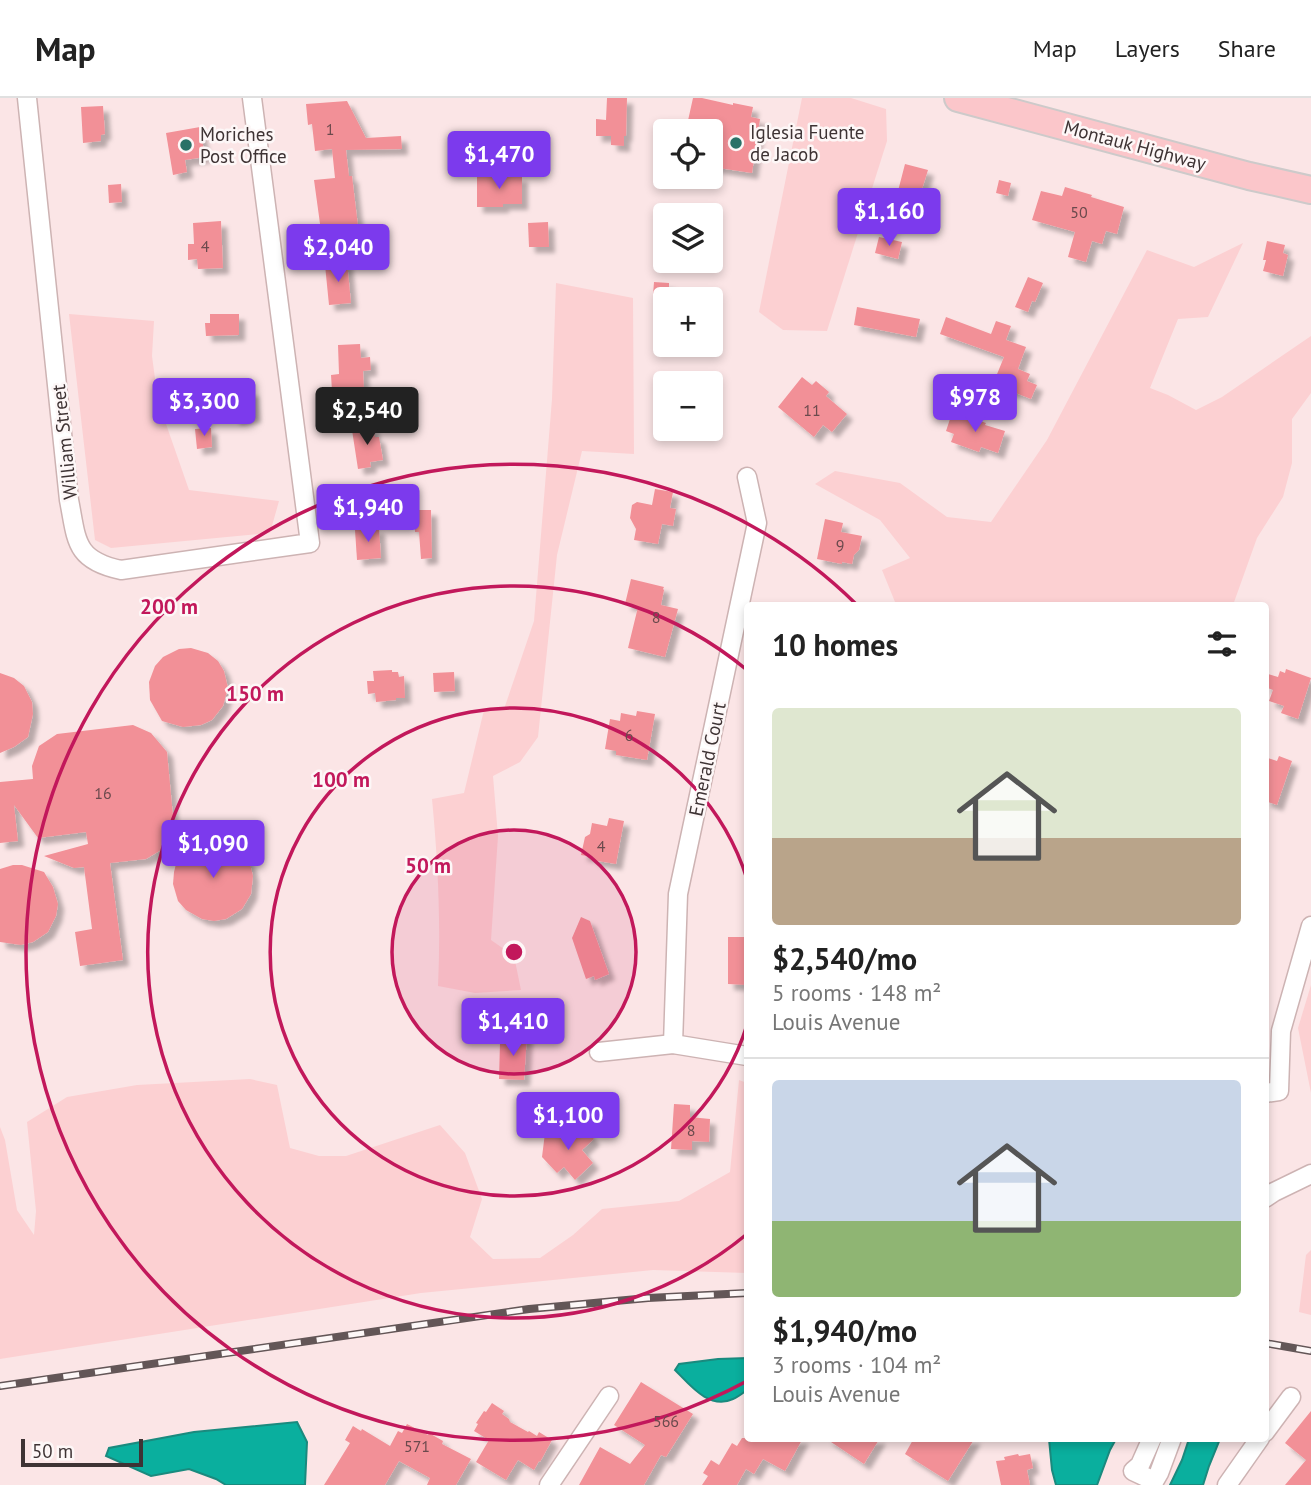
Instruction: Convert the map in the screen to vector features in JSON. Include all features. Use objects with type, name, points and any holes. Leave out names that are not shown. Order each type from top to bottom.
[{"type":"main road","name":"Montauk Highway","points":[[958,98],[1311,190]]},
{"type":"street","name":"William Street","points":[[27,98],[68,486],[78,543],[86,554],[101,566],[121,570],[310,543],[252,98]]},
{"type":"street","name":"Emerald Court","points":[[673,1044],[678,894],[757,523],[747,477]]},
{"type":"street","points":[[1272,1092],[1281,1031],[1311,926]]},
{"type":"street","points":[[599,1052],[673,1044],[744,1056]]},
{"type":"street","points":[[1269,1195],[1311,1174]]},
{"type":"street","points":[[549,1485],[610,1396]]},
{"type":"street","points":[[1269,1427],[1291,1397]]},
{"type":"street","points":[[1129,1478],[1138,1442]]},
{"type":"street","points":[[1129,1478],[1140,1465],[1150,1442]]},
{"type":"street","points":[[1129,1478],[1153,1483],[1170,1442]]},
{"type":"street","points":[[1227,1485],[1258,1442]]},
{"type":"shaded area","points":[[802,98],[851,98],[886,109],[887,141],[827,331],[783,330],[759,312]]},
{"type":"shaded area","points":[[1243,243],[1208,317],[1178,319],[1150,388],[1196,410],[1222,397],[1311,336],[1311,393],[1292,419],[1292,463],[1283,497],[1257,538],[1234,602],[895,602],[882,570],[910,558],[880,520],[815,484],[835,471],[900,483],[947,517],[991,522],[1047,440],[1147,250],[1194,267]]},
{"type":"shaded area","points":[[556,283],[633,298],[634,454],[582,451],[557,555],[538,737],[520,762],[493,776],[498,836],[491,940],[514,956],[521,990],[475,993],[438,986],[438,892],[432,799],[464,793],[484,710],[504,709],[534,621],[552,399]]},
{"type":"shaded area","points":[[69,314],[154,321],[152,356],[158,401],[189,490],[279,501],[270,533],[111,548],[95,540]]},
{"type":"shaded area","points":[[1311,985],[1311,1093],[1298,1028]]},
{"type":"shaded area","points":[[250,1079],[277,1085],[290,1148],[319,1156],[346,1156],[440,1125],[465,1153],[482,1199],[470,1237],[493,1259],[540,1258],[573,1235],[602,1209],[679,1201],[730,1172],[739,1080],[744,1082],[744,1273],[653,1270],[421,1293],[0,1359],[0,1127],[5,1140],[17,1210],[34,1235],[36,1211],[27,1122],[67,1097],[137,1085]]},
{"type":"shaded area","points":[[1311,1250],[1311,1315],[1299,1312],[1306,1255]]},
{"type":"shaded area","points":[[744,1358],[744,1392],[724,1402],[708,1399],[675,1370],[679,1364]]},
{"type":"shaded area","points":[[297,1422],[307,1442],[305,1485],[226,1485],[189,1469],[151,1476],[106,1456],[109,1448],[194,1432]]},
{"type":"shaded area","points":[[1049,1442],[1114,1442],[1097,1485],[1056,1485]]},
{"type":"shaded area","points":[[1188,1442],[1219,1442],[1203,1485],[1170,1485]]},
{"type":"building","points":[[607,98],[627,98],[624,146],[611,145],[611,136],[596,136],[596,119],[606,120]]},
{"type":"building","name":"Iglesia Fuente de Jacob","points":[[693,98],[753,107],[751,117],[760,119],[752,173],[723,169],[723,119],[688,119]]},
{"type":"building","points":[[347,101],[366,138],[401,136],[402,149],[346,150],[358,226],[321,231],[314,180],[335,178],[332,149],[315,151],[312,124],[308,125],[306,104]]},
{"type":"building","points":[[103,106],[105,134],[101,135],[101,141],[83,143],[81,107]]},
{"type":"building","name":"Moriches Post Office","points":[[200,127],[205,157],[185,160],[187,172],[173,175],[166,133]]},
{"type":"building","points":[[905,164],[928,170],[917,205],[899,200],[901,192],[898,191]]},
{"type":"building","points":[[477,176],[522,176],[522,204],[477,207]]},
{"type":"building","points":[[999,180],[1011,183],[1008,196],[996,193]]},
{"type":"building","points":[[121,184],[122,202],[109,203],[108,185]]},
{"type":"building","points":[[1065,187],[1124,207],[1117,234],[1106,231],[1102,244],[1092,241],[1086,262],[1068,257],[1075,232],[1032,220],[1041,191],[1062,196]]},
{"type":"building","points":[[221,221],[223,268],[198,269],[197,259],[188,260],[188,244],[194,244],[193,223]]},
{"type":"building","points":[[548,222],[549,247],[529,247],[528,223]]},
{"type":"building","points":[[879,237],[902,242],[898,259],[875,253]]},
{"type":"building","points":[[1267,241],[1285,245],[1283,253],[1288,255],[1283,276],[1263,271]]},
{"type":"building","points":[[347,262],[351,303],[329,305],[325,265]]},
{"type":"building","points":[[1028,277],[1043,283],[1028,312],[1015,307]]},
{"type":"building","points":[[654,282],[669,283],[669,287],[654,287]]},
{"type":"building","points":[[857,307],[920,319],[916,337],[854,325]]},
{"type":"building","points":[[210,314],[239,314],[239,335],[206,336],[205,323],[210,323]]},
{"type":"building","points":[[946,317],[991,334],[996,321],[1011,326],[1006,340],[1026,347],[1018,369],[1030,374],[1027,381],[1037,385],[1031,399],[993,384],[1004,357],[940,334]]},
{"type":"building","points":[[360,344],[361,358],[370,357],[371,370],[363,371],[364,389],[332,391],[331,375],[339,374],[338,345]]},
{"type":"building","points":[[802,377],[812,385],[816,381],[829,392],[826,396],[847,414],[832,432],[823,425],[814,437],[778,407]]},
{"type":"building","points":[[253,390],[255,417],[234,419],[232,392]]},
{"type":"building","points":[[960,414],[1005,431],[998,453],[981,447],[979,452],[951,442],[954,434],[946,431],[951,416],[959,418]]},
{"type":"building","points":[[373,427],[375,437],[379,437],[383,460],[370,462],[371,467],[358,469],[352,430]]},
{"type":"building","points":[[211,428],[212,447],[197,449],[195,429]]},
{"type":"building","points":[[655,489],[673,492],[670,508],[676,509],[673,526],[662,524],[658,544],[634,540],[636,529],[630,518],[632,505],[637,502],[652,505]]},
{"type":"building","points":[[411,510],[431,510],[432,558],[421,559],[419,532],[411,528]]},
{"type":"building","points":[[825,519],[843,523],[841,532],[862,536],[852,564],[817,559]]},
{"type":"building","points":[[379,528],[381,558],[357,560],[355,530]]},
{"type":"building","points":[[631,579],[664,587],[661,605],[678,609],[665,657],[628,648],[638,607],[625,604]]},
{"type":"building","points":[[191,648],[208,653],[218,661],[224,671],[228,688],[223,706],[212,720],[201,725],[183,727],[162,721],[150,700],[149,682],[155,666],[163,657],[179,649]]},
{"type":"building","points":[[1286,669],[1311,678],[1298,719],[1281,713],[1284,706],[1269,701],[1273,690],[1269,688],[1269,674],[1278,677],[1280,671],[1285,673]]},
{"type":"building","points":[[373,671],[398,672],[399,677],[404,676],[405,698],[376,702],[375,693],[368,694],[367,681],[374,681]]},
{"type":"building","points":[[454,672],[455,691],[434,692],[433,673]]},
{"type":"building","points":[[0,673],[14,678],[24,686],[32,702],[33,714],[28,737],[0,753]]},
{"type":"building","points":[[637,711],[655,714],[647,760],[616,755],[616,751],[605,749],[610,719],[620,721],[621,713],[636,716]]},
{"type":"building","points":[[133,725],[151,733],[167,752],[174,827],[166,847],[146,859],[110,863],[123,960],[80,966],[75,932],[92,929],[84,867],[74,868],[44,856],[88,844],[86,832],[38,838],[14,805],[18,841],[0,843],[0,782],[33,779],[32,766],[39,746],[57,734]]},
{"type":"building","points":[[1279,756],[1292,761],[1277,805],[1269,802],[1269,758],[1277,761]]},
{"type":"building","points":[[609,818],[624,821],[616,864],[592,860],[593,857],[581,855],[592,823],[607,826]]},
{"type":"building","points":[[211,840],[229,843],[239,850],[250,864],[253,876],[251,894],[242,909],[226,919],[214,921],[202,919],[186,910],[178,901],[173,884],[178,856],[193,845]]},
{"type":"building","points":[[13,865],[44,872],[53,887],[58,904],[56,916],[48,932],[33,942],[21,945],[0,942],[0,869]]},
{"type":"building","points":[[581,917],[590,921],[609,974],[595,980],[594,976],[586,979],[572,938]]},
{"type":"building","points":[[728,937],[744,937],[744,985],[728,984]]},
{"type":"building","points":[[509,1034],[527,1035],[524,1080],[499,1079],[500,1043],[508,1043]]},
{"type":"building","points":[[674,1104],[690,1105],[690,1117],[710,1119],[709,1142],[692,1141],[692,1150],[671,1149]]},
{"type":"building","points":[[582,1125],[594,1139],[582,1150],[593,1163],[575,1180],[564,1167],[557,1173],[542,1157],[545,1133],[569,1135]]},
{"type":"building","points":[[641,1382],[693,1414],[666,1457],[661,1455],[644,1485],[579,1485],[600,1447],[630,1464],[645,1445],[614,1425]]},
{"type":"building","points":[[492,1403],[504,1411],[502,1414],[510,1422],[537,1436],[539,1432],[552,1440],[534,1470],[518,1460],[506,1480],[476,1462],[489,1440],[474,1431],[478,1424],[476,1423]]},
{"type":"building","points":[[1311,1411],[1311,1485],[1285,1485],[1306,1460],[1285,1443]]},
{"type":"building","points":[[407,1424],[428,1435],[429,1433],[443,1441],[442,1444],[471,1459],[456,1485],[427,1485],[430,1478],[399,1461],[385,1485],[324,1485],[350,1443],[345,1440],[353,1426],[390,1446],[398,1431],[402,1433]]},
{"type":"building","points":[[742,1438],[744,1442],[801,1442],[785,1471],[763,1459],[754,1474],[746,1469],[737,1485],[702,1485],[708,1476],[703,1473],[711,1460],[719,1465],[732,1443],[737,1446]]},
{"type":"building","points":[[831,1442],[878,1442],[864,1464]]},
{"type":"building","points":[[912,1442],[972,1442],[948,1481],[905,1454]]},
{"type":"building","points":[[1018,1454],[1030,1454],[1033,1468],[1027,1470],[1030,1485],[1001,1485],[996,1461]]},
{"type":"railway","points":[[0,1386],[529,1309],[648,1298],[744,1293]]},
{"type":"railway","points":[[1269,1344],[1311,1351]]},
{"type":"place","name":"Iglesia Fuente de Jacob","points":[[736,143]]},
{"type":"place","name":"Moriches Post Office","points":[[186,145]]}]
